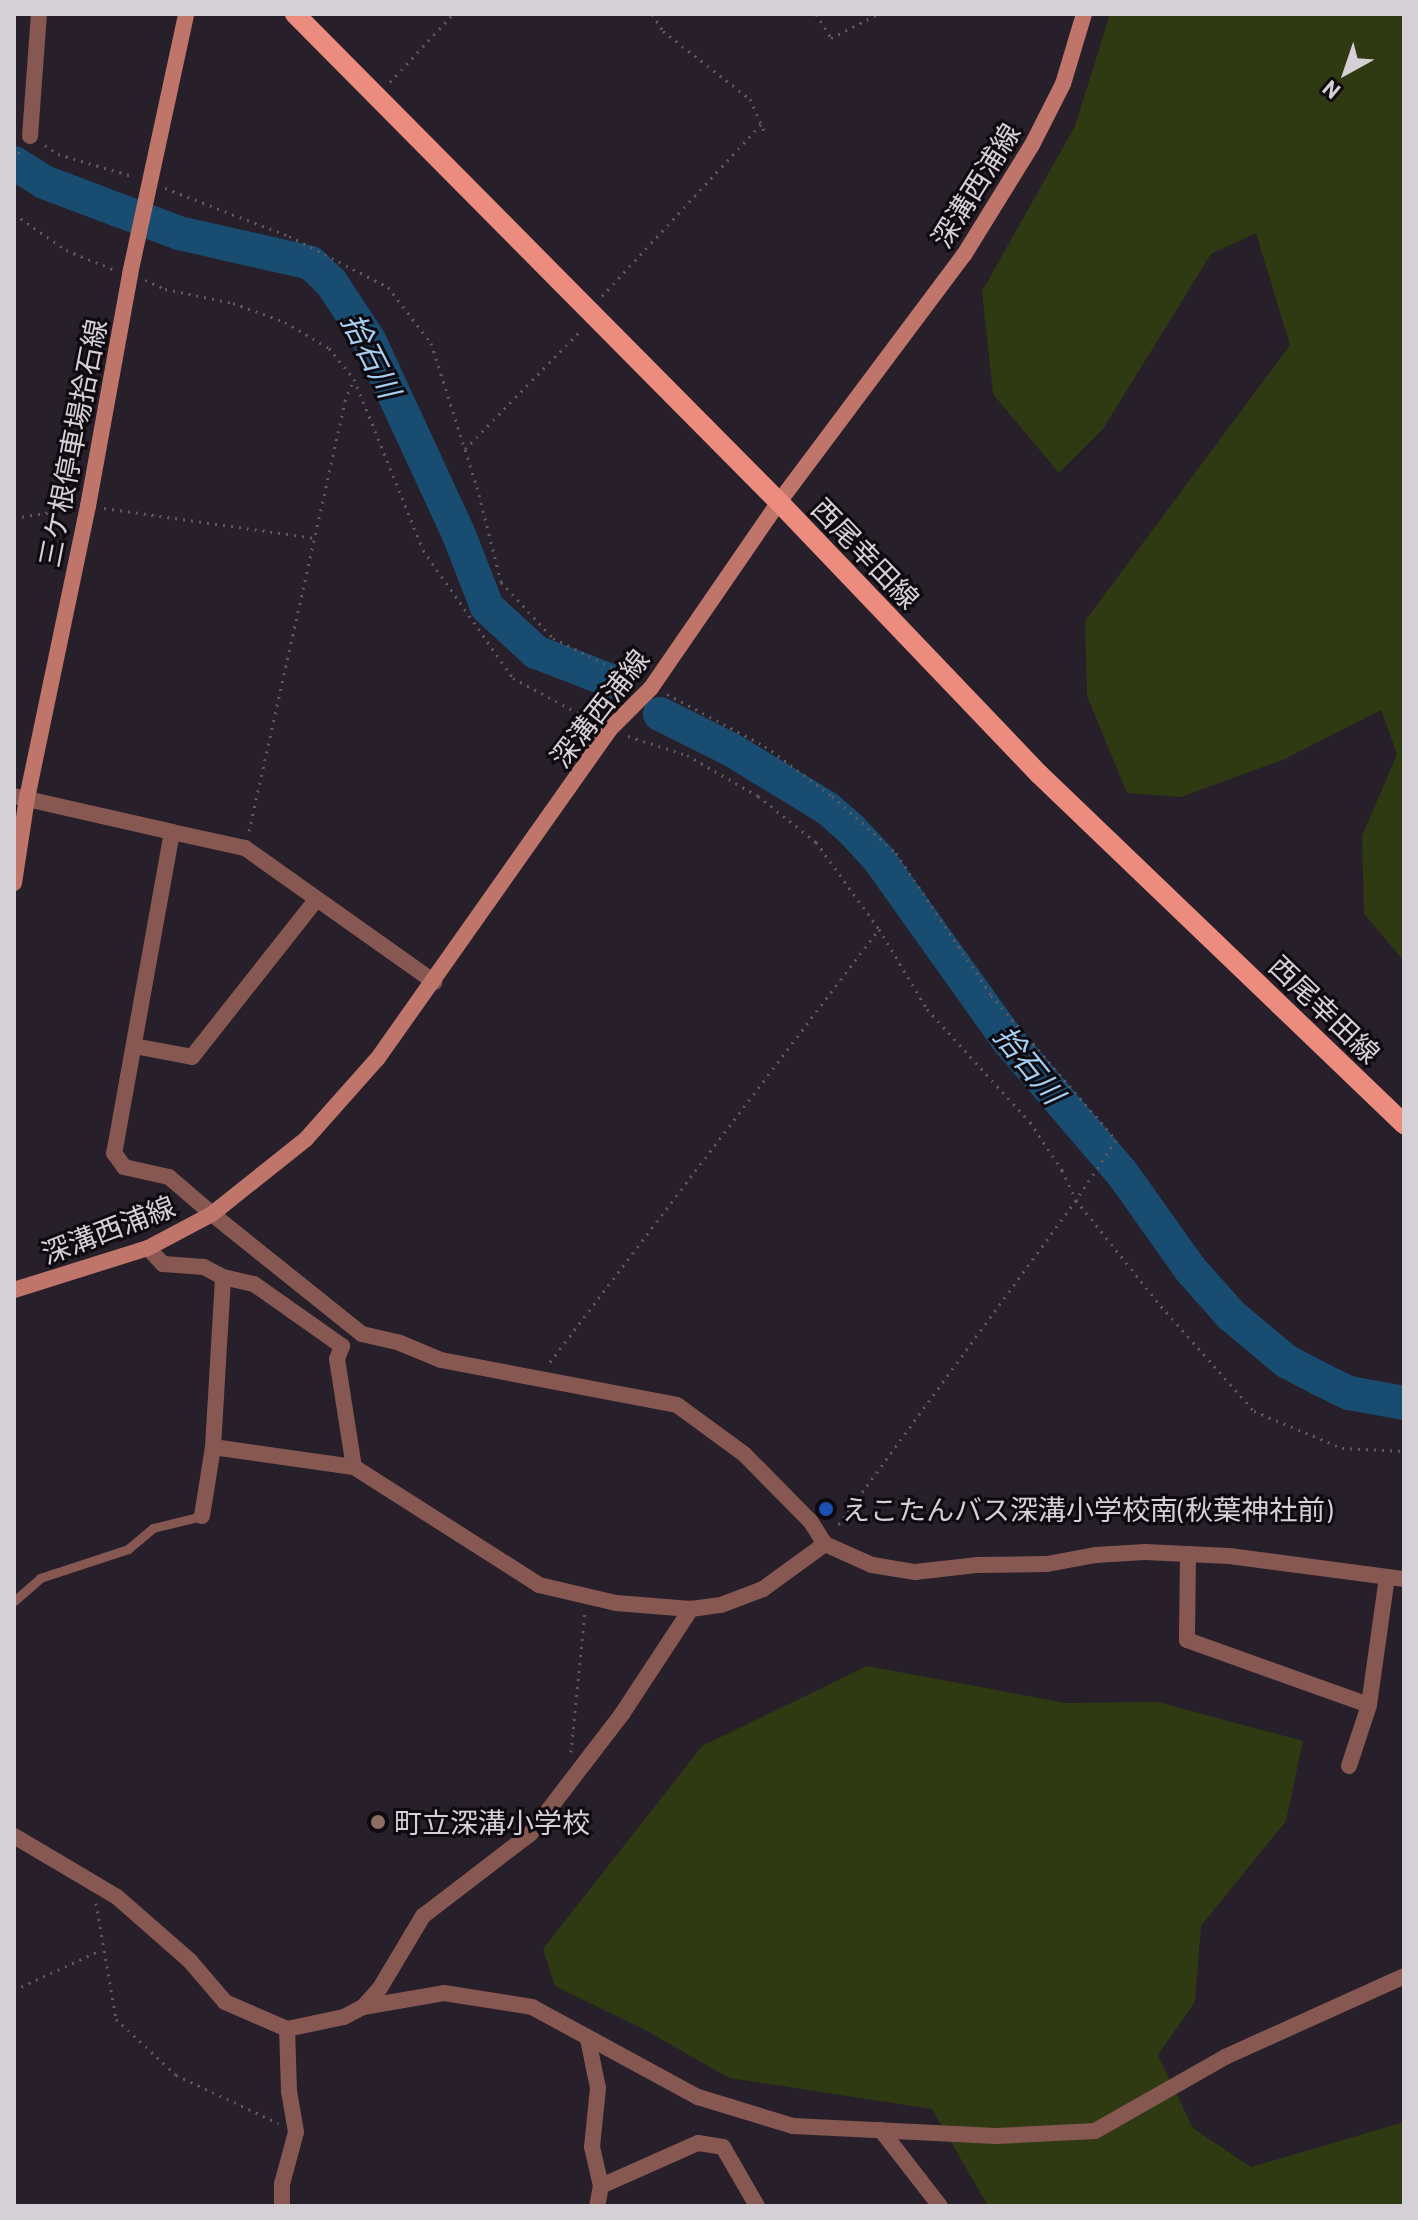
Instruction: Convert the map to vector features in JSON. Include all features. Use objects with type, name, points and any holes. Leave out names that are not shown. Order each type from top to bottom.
[{"type":"main road","name":"三ケ根停車場拾石線","points":[[14,883],[20,797],[88,506],[130,274],[148,203],[186,14]]},
{"type":"main road","name":"西尾幸田線","points":[[295,14],[779,502],[1039,774],[1404,1124]]},
{"type":"main road","name":"深溝西浦線","points":[[14,1290],[148,1248],[212,1214],[306,1139],[378,1058],[609,730],[651,688],[779,502],[964,255],[1032,145],[1063,84],[1084,14]]},
{"type":"street","points":[[30,136],[39,14]]},
{"type":"street","points":[[20,797],[245,848],[434,982]]},
{"type":"street","points":[[172,832],[114,1153],[124,1167],[169,1177],[362,1334],[400,1343],[441,1360],[536,1381],[677,1405],[744,1454],[811,1522],[825,1544],[872,1565],[915,1572],[976,1565],[1047,1564],[1096,1555],[1188,1554],[1229,1556],[1396,1578],[1369,1705],[1349,1766]]},
{"type":"street","points":[[134,1046],[192,1057],[317,899]]},
{"type":"street","points":[[148,1248],[163,1264],[204,1267],[223,1277],[254,1284],[342,1346]]},
{"type":"street","points":[[202,1516],[213,1447],[223,1277]]},
{"type":"street","points":[[354,1467],[337,1359],[342,1346],[362,1334]]},
{"type":"street","points":[[213,1447],[354,1467],[539,1585],[616,1603],[691,1609],[721,1605],[763,1589],[825,1544]]},
{"type":"street","points":[[1188,1554],[1187,1640],[1369,1705]]},
{"type":"street","points":[[363,2007],[380,1988],[423,1916],[530,1834],[622,1714],[691,1609]]},
{"type":"street","points":[[14,1836],[117,1897],[190,1961],[225,2002],[287,2029],[344,2017],[363,2007],[444,1993],[532,2007],[698,2097],[793,2126],[996,2136],[1095,2131],[1225,2057],[1404,1976]]},
{"type":"street","points":[[282,2206],[282,2184],[296,2132],[289,2091],[287,2029]]},
{"type":"street","points":[[588,2039],[598,2088],[592,2147],[601,2186],[597,2206]]},
{"type":"street","points":[[881,2130],[940,2206]]},
{"type":"street","points":[[601,2186],[698,2143],[723,2147],[757,2206]]},
{"type":"lane","points":[[14,1601],[40,1578],[128,1549],[153,1528],[202,1516]]},
{"type":"path","points":[[376,97],[453,14]]},
{"type":"path","points":[[652,14],[663,31],[750,99],[766,135]]},
{"type":"path","points":[[816,14],[831,38],[878,14]]},
{"type":"path","points":[[465,449],[761,124]]},
{"type":"path","points":[[30,136],[58,154],[152,182],[289,236],[388,287],[431,343],[465,449],[501,582],[553,638],[765,746],[832,796],[896,853],[991,995],[1116,1140],[1076,1200],[825,1544]]},
{"type":"path","points":[[14,214],[66,250],[165,289],[233,303],[285,322],[329,348],[354,379],[423,550],[513,678],[609,730],[687,755],[758,796],[816,842],[879,929],[927,1009],[1030,1122],[1062,1170],[1076,1200],[1161,1306],[1254,1411],[1342,1448],[1404,1451]]},
{"type":"path","points":[[245,848],[314,538],[354,379]]},
{"type":"path","points":[[14,518],[88,506],[314,538]]},
{"type":"path","points":[[536,1381],[879,929]]},
{"type":"path","points":[[570,1754],[587,1596]]},
{"type":"path","points":[[96,1884],[96,1920],[116,2019],[176,2075],[296,2132]]},
{"type":"path","points":[[14,1990],[102,1949]]},
{"type":"green space","points":[[1110,14],[1404,14],[1404,961],[1364,914],[1362,836],[1397,754],[1381,710],[1285,759],[1181,797],[1127,793],[1087,696],[1085,621],[1290,345],[1256,233],[1211,254],[1103,429],[1059,473],[993,394],[982,291],[1075,126]]},
{"type":"green space","points":[[867,1666],[1066,1703],[1158,1702],[1303,1741],[1286,1821],[1201,1926],[1195,2002],[1158,2055],[1193,2128],[1251,2167],[1404,2122],[1404,2206],[988,2206],[932,2109],[729,2078],[647,2031],[555,1986],[543,1949],[702,1746]]},
{"type":"waterway","name":"拾石川","points":[[14,163],[44,182],[179,233],[311,263],[331,282],[369,340],[459,535],[487,607],[536,652],[614,682]]},
{"type":"waterway","name":"拾石川","points":[[660,714],[730,749],[827,808],[851,829],[878,858],[1007,1039],[1122,1173],[1191,1270],[1231,1315],[1286,1361],[1322,1380],[1349,1393],[1404,1403]]},
{"type":"place","name":"えこたんバス深溝小学校南(秋葉神社前)","points":[[826,1509]]},
{"type":"place","name":"町立深溝小学校","points":[[378,1822]]}]
